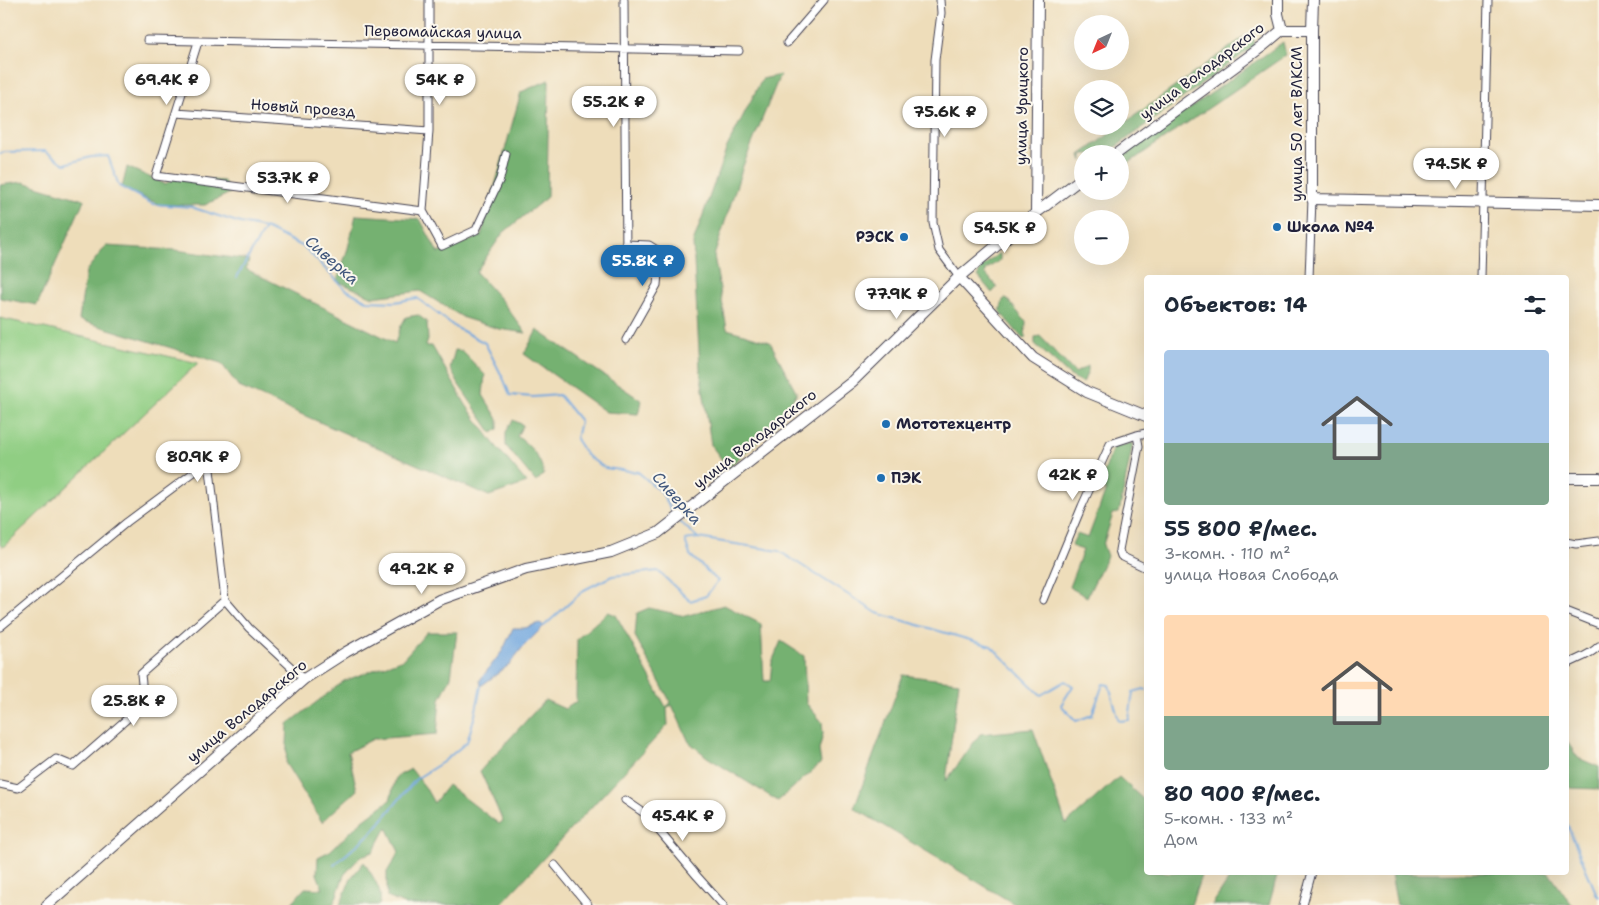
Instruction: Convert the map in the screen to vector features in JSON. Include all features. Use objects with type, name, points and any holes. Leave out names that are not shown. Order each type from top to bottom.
[{"type":"main road","name":"улица Урицкого","points":[[1036,213],[1038,0]]},
{"type":"main road","name":"улица 50 лет ВЛКСМ","points":[[1278,0],[1278,14],[1282,30],[1312,30]]},
{"type":"main road","name":"улица 50 лет ВЛКСМ","points":[[1312,199],[1313,0]]},
{"type":"main road","name":"улица Володарского","points":[[1128,145],[1282,30]]},
{"type":"main road","points":[[1074,184],[959,277],[1033,358],[1087,392],[1144,415]]},
{"type":"main road","points":[[1312,199],[1599,205]]},
{"type":"main road","name":"улица Володарского","points":[[47,905],[304,679],[346,652],[439,600],[526,569],[611,552],[658,533],[853,380],[959,277]]},
{"type":"main road","points":[[1569,478],[1599,478]]},
{"type":"street","points":[[429,0],[429,131],[423,211],[442,246],[476,230],[500,179],[506,154]]},
{"type":"street","points":[[624,0],[626,257]]},
{"type":"street","points":[[787,43],[824,0]]},
{"type":"street","points":[[940,0],[941,13],[935,60],[933,223],[939,250],[959,277]]},
{"type":"street","points":[[1481,275],[1488,0]]},
{"type":"street","name":"Первомайская улица","points":[[147,40],[740,51]]},
{"type":"street","points":[[198,42],[156,176],[423,211]]},
{"type":"street","name":"Новый проезд","points":[[176,113],[429,131]]},
{"type":"street","name":"улица 50 лет ВЛКСМ","points":[[1309,275],[1312,199]]},
{"type":"street","points":[[626,244],[649,245],[660,252],[657,285],[626,340]]},
{"type":"street","points":[[1043,600],[1110,444],[1144,433]]},
{"type":"street","points":[[1136,435],[1139,446],[1119,550],[1121,556],[1144,567]]},
{"type":"street","points":[[0,627],[127,522],[209,461],[225,600],[249,628],[304,679]]},
{"type":"street","points":[[1569,543],[1576,544],[1599,540]]},
{"type":"street","points":[[0,784],[18,788],[56,759],[73,766],[144,704],[141,674],[225,600]]},
{"type":"street","points":[[1569,612],[1599,624]]},
{"type":"street","points":[[1569,664],[1593,652],[1599,646]]},
{"type":"street","points":[[625,800],[644,812],[696,876],[723,905]]},
{"type":"street","points":[[555,865],[588,905]]},
{"type":"street","points":[[1303,905],[1311,875]]},
{"type":"green space","points":[[1254,30],[1254,46],[1118,145],[1094,145],[1108,135],[1129,135],[1129,120]]},
{"type":"green space","points":[[1283,42],[1286,55],[1129,163],[1129,152]]},
{"type":"green space","points":[[780,75],[743,166],[714,256],[727,329],[770,342],[797,393],[774,427],[728,468],[711,445],[700,369],[693,243],[727,147],[762,79]]},
{"type":"green space","points":[[549,80],[547,197],[503,233],[476,272],[501,300],[526,333],[499,329],[464,318],[420,291],[373,297],[337,281],[356,215],[420,219],[438,253],[481,236],[521,92]]},
{"type":"green space","points":[[127,167],[165,184],[177,177],[224,181],[230,193],[205,205],[161,205],[122,188]]},
{"type":"green space","points":[[23,182],[84,200],[37,305],[0,298],[0,185]]},
{"type":"green space","points":[[106,246],[175,250],[249,260],[246,269],[395,343],[406,317],[418,315],[427,322],[428,340],[426,346],[432,346],[466,405],[491,440],[527,483],[489,496],[239,387],[221,363],[79,320],[86,271]]},
{"type":"green space","points":[[999,253],[1000,260],[987,269],[985,273],[997,287],[992,293],[978,276],[980,269]]},
{"type":"green space","points":[[1006,298],[1026,322],[1025,338],[1023,339],[1000,312],[1003,300]]},
{"type":"green space","points":[[0,318],[198,363],[3,547],[0,545]]},
{"type":"green space","points":[[537,330],[642,401],[638,414],[606,412],[524,354]]},
{"type":"green space","points":[[1040,336],[1075,373],[1088,366],[1083,383],[1069,375],[1035,344],[1035,337]]},
{"type":"green space","points":[[455,350],[462,351],[485,375],[483,395],[498,419],[498,429],[492,433],[459,385],[450,368]]},
{"type":"green space","points":[[513,420],[523,425],[517,436],[527,444],[540,462],[544,474],[536,482],[506,446],[506,432]]},
{"type":"green space","points":[[1133,443],[1119,513],[1113,514],[1103,545],[1107,556],[1087,597],[1069,587],[1083,550],[1071,546],[1077,534],[1088,538],[1106,490],[1099,487],[1113,447]]},
{"type":"green space","points":[[724,605],[761,624],[764,681],[770,681],[772,662],[781,641],[804,656],[806,703],[822,722],[823,734],[819,750],[821,763],[778,801],[707,757],[689,742],[672,705],[667,708],[668,725],[500,905],[406,905],[387,897],[387,872],[399,852],[387,827],[374,851],[359,858],[344,875],[332,905],[290,905],[305,888],[323,889],[317,874],[318,857],[330,851],[363,820],[390,800],[396,777],[411,769],[425,787],[434,803],[448,785],[499,824],[503,821],[480,771],[545,700],[565,709],[576,702],[577,639],[608,612],[616,615],[666,707],[671,703],[635,636],[637,613],[649,608],[685,616]]},
{"type":"green space","points":[[427,632],[457,632],[451,677],[440,699],[437,734],[373,739],[348,752],[357,790],[322,822],[286,764],[288,724],[344,681],[403,659]]},
{"type":"green space","points":[[903,675],[959,682],[946,781],[980,734],[1033,729],[1066,824],[1119,777],[1144,800],[1144,875],[1201,875],[1191,905],[1016,905],[854,808]]},
{"type":"green space","points":[[1569,744],[1578,758],[1599,767],[1599,791],[1598,789],[1570,788]]},
{"type":"green space","points":[[364,862],[379,889],[379,905],[340,905],[351,878]]},
{"type":"green space","points":[[1232,875],[1277,875],[1269,905],[1212,905]]},
{"type":"green space","points":[[1391,875],[1550,875],[1571,904],[1574,905],[1397,905]]},
{"type":"water","points":[[539,623],[544,626],[522,648],[509,665],[481,686],[480,680],[503,650],[513,628],[525,628]]},
{"type":"waterway","name":"Сиверка","points":[[0,154],[4,152],[45,151],[65,164],[91,157],[108,156],[119,186],[153,204],[191,207],[240,223],[265,228],[304,247],[345,289],[367,301],[395,302],[417,298],[455,327],[485,343],[510,395],[533,397],[559,395],[580,421],[576,439],[587,456],[605,468],[638,472],[661,492],[675,516]]},
{"type":"waterway","points":[[237,277],[265,228]]},
{"type":"waterway","name":"Сиверка","points":[[679,521],[698,538],[779,551],[877,613],[991,646],[1041,695],[1065,681],[1073,686],[1061,705],[1076,721],[1092,715],[1103,684],[1109,685],[1119,721],[1129,720],[1133,692],[1144,689]]},
{"type":"waterway","points":[[544,626],[584,590],[612,576],[658,571],[690,601],[706,596],[718,581],[690,555],[685,540],[698,538]]},
{"type":"waterway","points":[[334,865],[372,832],[416,779],[443,762],[467,742],[481,686]]},
{"type":"waterway","name":"Сиверка","points":[[1569,829],[1599,897]]},
{"type":"place","name":"Школа №4","points":[[1277,227]]},
{"type":"place","name":"РЭСК","points":[[904,237]]},
{"type":"place","name":"Мототехцентр","points":[[886,424]]},
{"type":"place","name":"ПЭК","points":[[881,478]]}]
